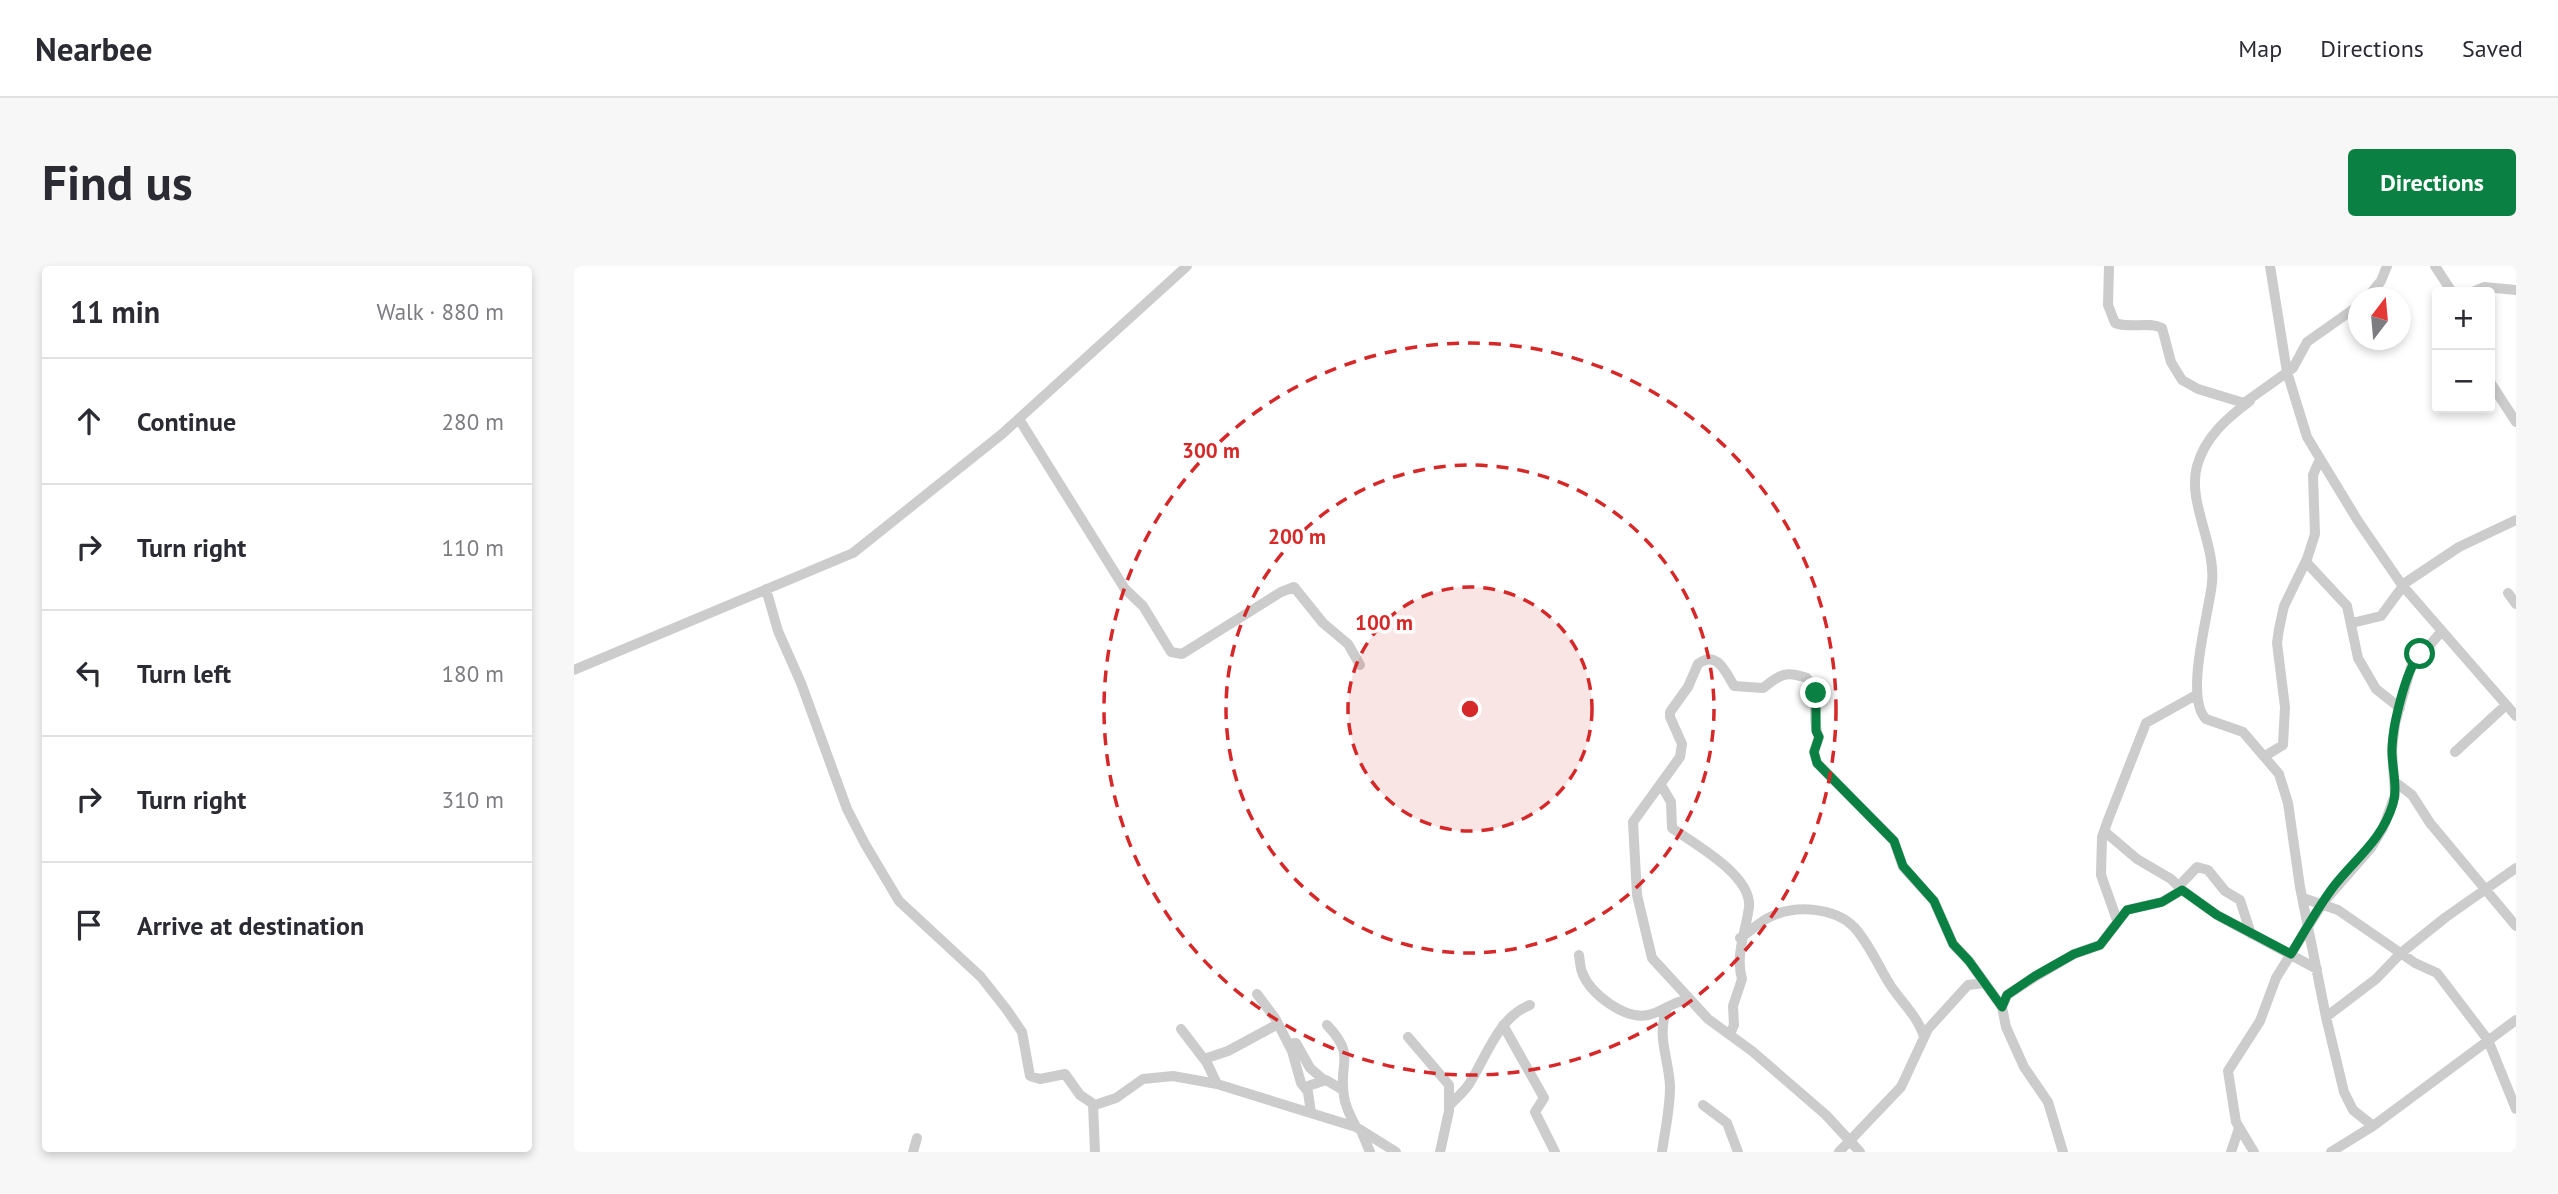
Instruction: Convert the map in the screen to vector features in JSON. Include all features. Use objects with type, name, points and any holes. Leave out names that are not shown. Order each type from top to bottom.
[{"type":"street","points":[[574,670],[853,553],[943,484],[1019,419],[1187,266]]},
{"type":"street","points":[[2109,266],[2108,306],[2115,323],[2123,327],[2157,325],[2162,328],[2171,362],[2182,380],[2236,402],[2250,401]]},
{"type":"street","points":[[2270,266],[2287,372],[2296,407],[2320,459],[2403,586],[2516,716]]},
{"type":"street","points":[[2376,287],[2387,266]]},
{"type":"street","points":[[2435,266],[2449,287]]},
{"type":"street","points":[[2495,288],[2516,290]]},
{"type":"street","points":[[2348,313],[2307,342],[2296,364],[2219,426],[2197,465],[2196,494],[2208,537],[2213,573],[2196,695],[2206,719],[2243,732],[2279,774],[2288,803],[2302,898],[2326,1017],[2348,1102],[2353,1110],[2373,1126]]},
{"type":"street","points":[[2495,390],[2516,422]]},
{"type":"street","points":[[1019,419],[1125,589],[1143,606],[1171,652],[1179,655],[1281,592],[1294,587],[1323,623],[1349,645],[1360,665]]},
{"type":"street","points":[[2265,756],[2283,745],[2285,707],[2277,643],[2284,606],[2306,562],[2315,534],[2313,475],[2320,459]]},
{"type":"street","points":[[2352,623],[2381,616],[2403,586],[2479,536],[2516,520]]},
{"type":"street","points":[[2306,562],[2344,602],[2352,623],[2357,657],[2368,678],[2384,698],[2400,708]]},
{"type":"street","points":[[766,589],[778,631],[801,683],[847,809],[899,901],[994,991],[1022,1032],[1030,1076],[1040,1079],[1055,1073],[1065,1074],[1080,1095],[1093,1105],[1107,1103],[1153,1076],[1173,1076],[1217,1084],[1359,1129],[1396,1152]]},
{"type":"street","points":[[2508,593],[2516,604]]},
{"type":"street","points":[[2254,1152],[2239,1128],[2228,1071],[2260,1021],[2273,983],[2322,904],[2376,841],[2392,807],[2395,782],[2392,750],[2413,662],[2441,632]]},
{"type":"street","points":[[1860,1152],[1826,1115],[1730,1034],[1708,1019],[1652,958],[1637,895],[1633,822],[1682,751],[1670,712],[1702,660],[1718,662],[1727,670],[1734,687],[1738,688],[1763,688],[1777,676],[1786,674],[1807,678],[1816,693],[1816,731],[1819,737],[1814,752],[1817,763],[1887,833],[1903,866],[1934,901],[1953,944],[1986,983],[2002,1007],[2006,1027],[2024,1067],[2048,1102],[2063,1152]]},
{"type":"street","points":[[2117,920],[2101,875],[2104,831],[2146,723],[2153,716],[2181,706],[2196,695]]},
{"type":"street","points":[[2455,752],[2506,705]]},
{"type":"street","points":[[2395,782],[2412,795],[2430,823],[2516,926]]},
{"type":"street","points":[[1661,785],[1671,802],[1672,828],[1721,863],[1740,881],[1748,896],[1748,909],[1740,938],[1743,950],[1737,968],[1742,979],[1733,1006],[1734,1025],[1730,1034]]},
{"type":"street","points":[[2104,831],[2137,859],[2251,934],[2317,969]]},
{"type":"street","points":[[2002,1007],[2007,995],[2035,976],[2074,954],[2100,945],[2109,937],[2117,920],[2127,910],[2162,902],[2181,888],[2197,867],[2208,870],[2225,891],[2240,900],[2251,934]]},
{"type":"street","points":[[2326,1017],[2376,979],[2401,953],[2516,868]]},
{"type":"street","points":[[2302,898],[2339,910],[2401,953],[2437,973],[2488,1040],[2516,1109]]},
{"type":"street","points":[[1740,938],[1776,914],[1802,909],[1812,909],[1848,922],[1861,937],[1893,990],[1921,1027],[1924,1037]]},
{"type":"street","points":[[1579,956],[1583,974],[1614,1006],[1635,1017],[1667,1008],[1676,1001],[1689,1000]]},
{"type":"street","points":[[1839,1152],[1852,1142],[1901,1087],[1924,1037],[1965,988],[1973,983],[1986,983]]},
{"type":"street","points":[[1256,994],[1278,1024],[1288,1044],[1305,1087],[1311,1113]]},
{"type":"street","points":[[1450,1105],[1470,1083],[1503,1025],[1514,1012],[1530,1005]]},
{"type":"street","points":[[1662,1152],[1670,1110],[1668,1059],[1662,1051],[1661,1037],[1667,1008]]},
{"type":"street","points":[[2332,1152],[2373,1126],[2516,1020]]},
{"type":"street","points":[[1204,1059],[1228,1051],[1278,1024]]},
{"type":"street","points":[[1327,1025],[1342,1041],[1346,1107],[1370,1152]]},
{"type":"street","points":[[1503,1025],[1544,1098],[1535,1112],[1555,1152]]},
{"type":"street","points":[[1181,1029],[1204,1059],[1217,1084]]},
{"type":"street","points":[[1408,1037],[1447,1079],[1450,1105],[1440,1152]]},
{"type":"street","points":[[1288,1044],[1296,1043],[1310,1068],[1324,1080],[1343,1090]]},
{"type":"street","points":[[1305,1087],[1324,1080]]},
{"type":"street","points":[[1093,1105],[1094,1152]]},
{"type":"street","points":[[1703,1105],[1727,1123],[1738,1152]]},
{"type":"street","points":[[2231,1152],[2239,1128]]},
{"type":"street","points":[[913,1152],[917,1138]]},
{"type":"route","points":[[1816,693],[1816,731],[1819,739],[1814,752],[1817,763],[1894,841],[1903,866],[1934,901],[1953,944],[1981,976],[2002,1007],[2007,995],[2035,976],[2074,954],[2100,945],[2109,937],[2120,915],[2127,910],[2162,902],[2182,890],[2217,915],[2291,954],[2334,886],[2371,848],[2383,828],[2395,795],[2392,750],[2395,724],[2411,667],[2420,654]]}]
